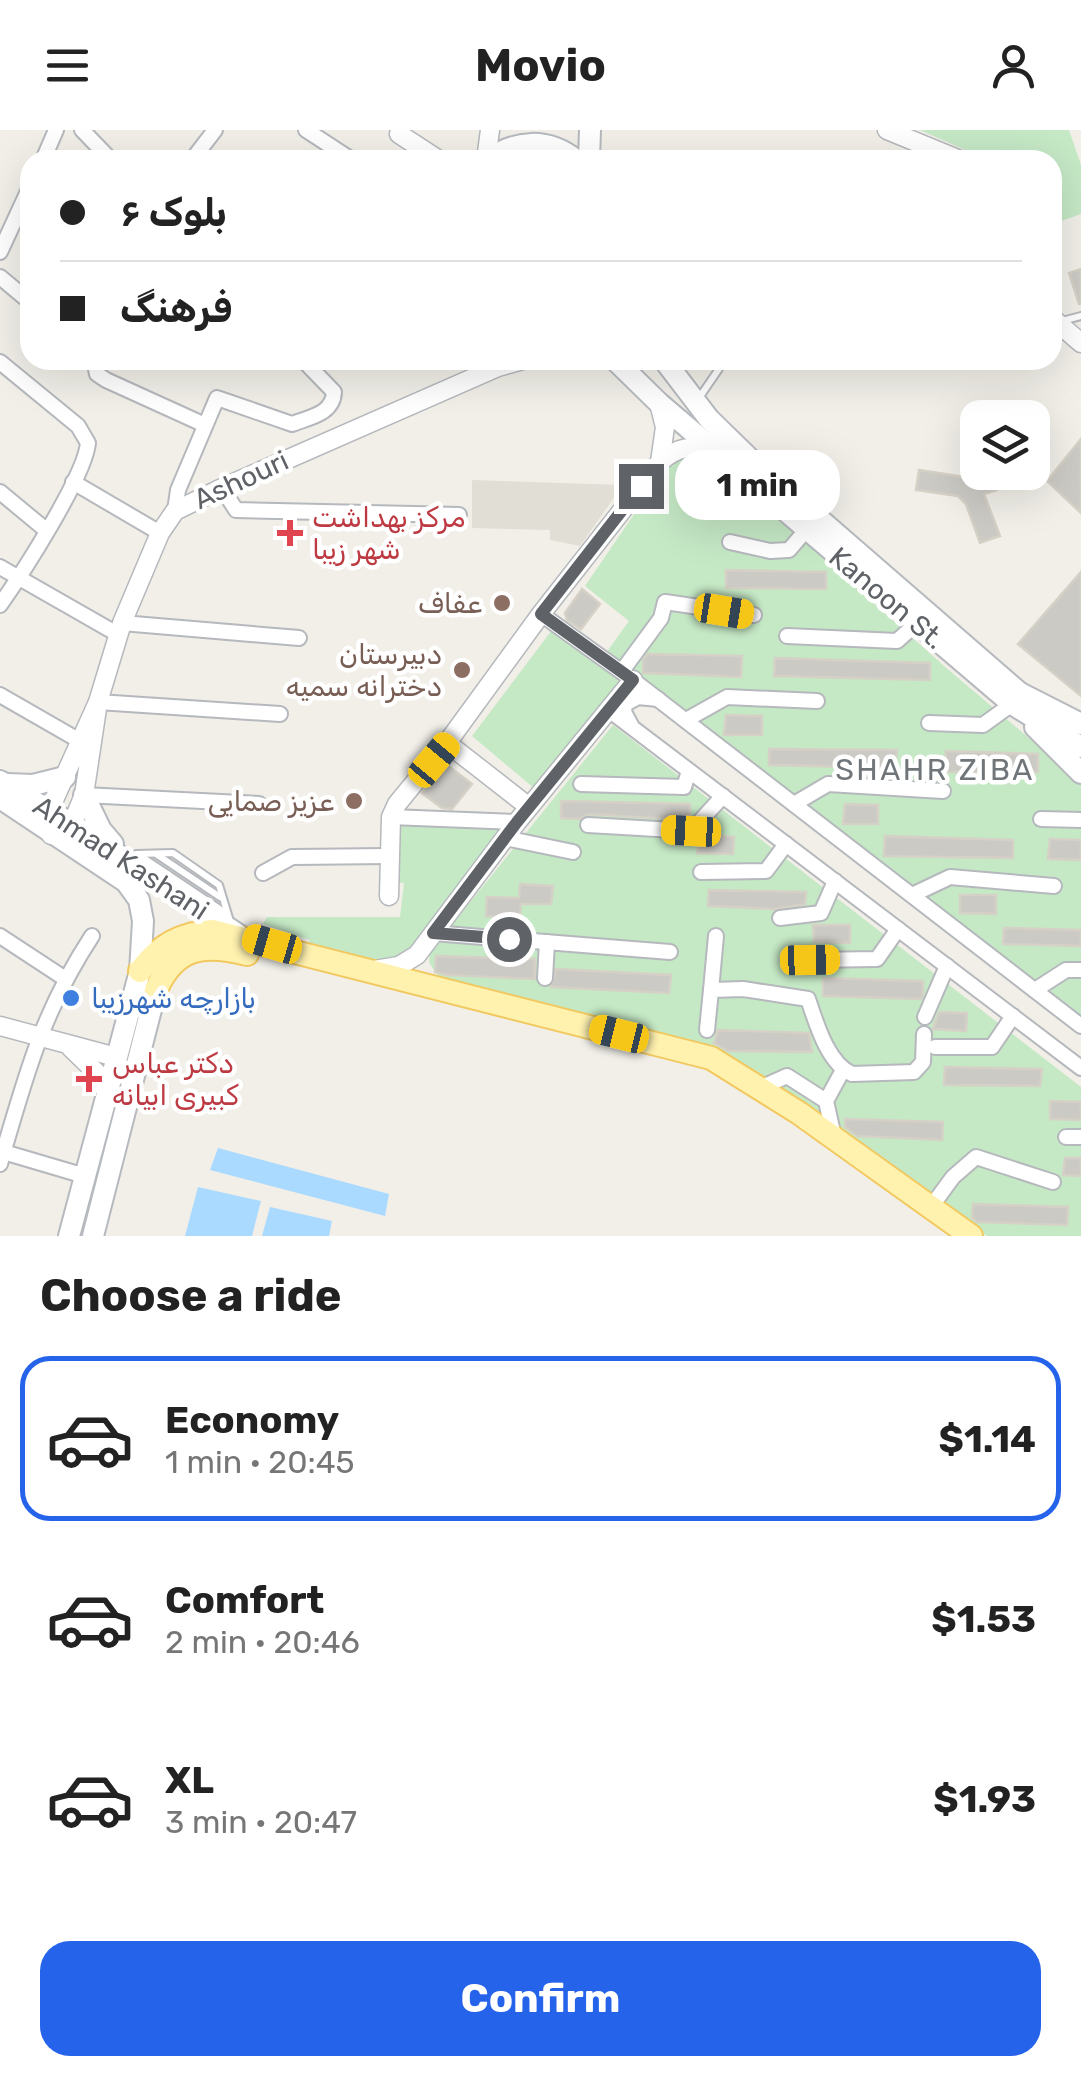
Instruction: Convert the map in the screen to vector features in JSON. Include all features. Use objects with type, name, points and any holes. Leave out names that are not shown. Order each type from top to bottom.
[{"type":"main road","points":[[504,150],[530,134],[559,150]]},
{"type":"main road","name":"Kanoon St.","points":[[624,370],[713,450],[753,472]]},
{"type":"main road","name":"Kanoon St.","points":[[671,370],[753,472],[1016,698]]},
{"type":"main road","name":"Kanoon St.","points":[[786,500],[806,529],[917,623],[1016,698],[1080,737]]},
{"type":"main road","points":[[1016,698],[1081,774]]},
{"type":"main road","points":[[2,796],[65,778]]},
{"type":"main road","points":[[84,795],[101,830],[132,857]]},
{"type":"main road","name":"Ahmad Kashani","points":[[2,796],[49,812],[132,857],[233,942]]},
{"type":"main road","name":"Ahmad Kashani","points":[[2,796],[51,835],[126,882],[139,900],[144,921],[140,971]]},
{"type":"main road","points":[[70,1236],[140,971],[153,954],[181,937],[212,931],[233,942],[704,1070],[752,1099],[944,1236]]},
{"type":"main road","points":[[93,1236],[156,990],[164,973],[175,960],[191,951],[233,942],[364,970],[711,1058],[834,1138],[971,1236]]},
{"type":"street","points":[[82,130],[101,150]]},
{"type":"street","points":[[200,150],[215,130]]},
{"type":"street","points":[[306,130],[337,150]]},
{"type":"street","points":[[887,130],[936,150]]},
{"type":"street","points":[[398,132],[425,150]]},
{"type":"street","points":[[0,252],[20,209]]},
{"type":"street","points":[[0,278],[20,294]]},
{"type":"street","points":[[0,362],[78,426],[88,443],[46,530],[0,604]]},
{"type":"street","points":[[95,370],[106,380],[205,425]]},
{"type":"street","points":[[175,511],[178,490],[217,398],[292,424],[327,410],[334,402],[334,392],[313,370]]},
{"type":"street","name":"Ashouri","points":[[98,702],[120,629],[160,533],[175,511],[487,370]]},
{"type":"street","points":[[658,403],[665,426],[660,462]]},
{"type":"street","points":[[390,896],[391,818],[397,804],[447,744],[541,614],[660,462],[674,450],[690,446],[713,450]]},
{"type":"street","points":[[72,482],[160,533]]},
{"type":"street","points":[[222,488],[236,510],[459,515]]},
{"type":"street","points":[[0,492],[46,530]]},
{"type":"street","points":[[730,542],[770,552],[789,550],[806,529]]},
{"type":"street","points":[[0,567],[18,580],[120,629],[298,638]]},
{"type":"street","points":[[364,970],[400,966],[417,955],[523,815],[610,710],[661,618],[665,602],[754,616]]},
{"type":"street","points":[[541,614],[686,720],[1081,1026]]},
{"type":"street","points":[[787,636],[897,641],[917,623]]},
{"type":"street","points":[[0,695],[80,741]]},
{"type":"street","points":[[634,729],[624,712],[625,704],[638,697],[658,699]]},
{"type":"street","points":[[686,720],[726,697],[818,702]]},
{"type":"street","points":[[929,724],[983,725],[1016,698]]},
{"type":"street","points":[[98,702],[280,714]]},
{"type":"street","points":[[98,702],[84,795],[72,824],[51,835],[49,812],[98,702]]},
{"type":"street","points":[[610,710],[1081,1068]]},
{"type":"street","points":[[447,744],[523,815]]},
{"type":"street","points":[[581,784],[684,787],[689,771]]},
{"type":"street","points":[[794,804],[828,784],[943,791]]},
{"type":"street","points":[[84,795],[260,804]]},
{"type":"street","points":[[588,825],[691,831],[723,796]]},
{"type":"street","points":[[391,818],[523,815]]},
{"type":"street","points":[[1041,819],[1081,820]]},
{"type":"street","points":[[505,838],[573,852]]},
{"type":"street","points":[[701,872],[766,871],[786,844]]},
{"type":"street","points":[[264,872],[292,858],[389,856]]},
{"type":"street","points":[[912,895],[950,877],[1054,886]]},
{"type":"street","points":[[780,918],[822,913],[835,881]]},
{"type":"street","points":[[810,960],[877,959],[898,929]]},
{"type":"street","points":[[433,933],[670,952]]},
{"type":"street","points":[[0,936],[64,978]]},
{"type":"street","points":[[85,1176],[1,1156],[38,1036],[64,978],[92,936]]},
{"type":"street","points":[[707,1030],[716,936]]},
{"type":"street","points":[[545,978],[547,942]]},
{"type":"street","points":[[417,955],[438,988]]},
{"type":"street","points":[[925,1017],[946,966]]},
{"type":"street","points":[[1035,990],[1066,970],[1081,970]]},
{"type":"street","points":[[711,990],[744,990],[808,999],[820,1033],[842,1070],[852,1074],[914,1072],[923,1062],[924,1034]]},
{"type":"street","points":[[936,1047],[992,1047],[1012,1016]]},
{"type":"street","points":[[0,1026],[116,1057]]},
{"type":"street","points":[[67,1044],[99,1075],[106,1093]]},
{"type":"street","points":[[834,1138],[826,1101],[842,1070]]},
{"type":"street","points":[[760,1088],[787,1076],[826,1101]]},
{"type":"street","points":[[930,1208],[952,1178],[976,1157],[1054,1182]]},
{"type":"lane","points":[[695,403],[719,370]]},
{"type":"lane","points":[[132,857],[154,854],[222,897],[233,942]]},
{"type":"lane","points":[[132,857],[225,912]]},
{"type":"shaded area","points":[[472,480],[623,485],[580,546],[550,540],[550,530],[472,528]]},
{"type":"green space","points":[[920,130],[1069,130],[1081,165],[1081,214],[1062,221],[1062,150],[965,150]]},
{"type":"green space","points":[[682,456],[711,457],[944,666],[1081,782],[1081,1018],[606,653],[629,621],[585,586],[667,466]]},
{"type":"green space","points":[[552,630],[622,682],[535,789],[472,736]]},
{"type":"green space","points":[[613,725],[1081,1087],[1081,1236],[987,1236],[751,1072],[441,982],[429,962],[430,952]]},
{"type":"green space","points":[[397,826],[499,826],[502,832],[410,953],[380,965],[307,948],[310,940],[263,924],[267,917],[400,917],[404,883],[395,882]]},
{"type":"water","points":[[218,1148],[389,1194],[385,1216],[210,1170]]},
{"type":"water","points":[[198,1187],[261,1201],[252,1236],[185,1236]]},
{"type":"water","points":[[270,1207],[332,1221],[329,1236],[262,1236]]},
{"type":"building","points":[[1081,269],[1081,303],[1079,304],[1069,273]]},
{"type":"building","points":[[1081,439],[1081,513],[1050,484],[1050,477]]},
{"type":"building","points":[[919,470],[960,476],[960,490],[997,490],[984,494],[1000,536],[980,543],[966,504],[958,496],[916,490]]},
{"type":"building","points":[[726,570],[826,572],[826,589],[726,588]]},
{"type":"building","points":[[1081,572],[1081,696],[1018,644]]},
{"type":"building","points":[[582,589],[600,604],[581,629],[567,620],[565,613]]},
{"type":"building","points":[[648,654],[742,656],[741,677],[643,673],[643,660]]},
{"type":"building","points":[[775,658],[930,663],[930,680],[774,676]]},
{"type":"building","points":[[726,715],[762,716],[762,735],[724,735]]},
{"type":"building","points":[[769,749],[897,750],[895,768],[769,765]]},
{"type":"building","points":[[946,751],[1038,754],[1038,772],[945,772]]},
{"type":"building","points":[[446,764],[472,784],[452,809],[442,808],[422,793]]},
{"type":"building","points":[[561,801],[690,804],[690,817],[687,820],[589,814],[580,819],[561,818]]},
{"type":"building","points":[[845,804],[878,805],[878,824],[843,824]]},
{"type":"building","points":[[701,835],[734,837],[733,854],[697,853]]},
{"type":"building","points":[[885,836],[1013,840],[1013,858],[884,856]]},
{"type":"building","points":[[1050,839],[1081,840],[1081,860],[1048,859]]},
{"type":"building","points":[[520,884],[553,886],[551,904],[521,904],[520,917],[486,916],[487,897],[519,898]]},
{"type":"building","points":[[709,890],[806,892],[805,904],[775,909],[708,906]]},
{"type":"building","points":[[960,895],[996,895],[996,914],[960,913]]},
{"type":"building","points":[[813,925],[850,925],[850,943],[814,942]]},
{"type":"building","points":[[1004,928],[1081,930],[1081,946],[1003,944]]},
{"type":"building","points":[[436,956],[535,959],[535,979],[447,975],[435,972]]},
{"type":"building","points":[[556,969],[671,975],[669,993],[551,987]]},
{"type":"building","points":[[823,978],[923,981],[923,996],[823,996]]},
{"type":"building","points":[[939,1012],[967,1013],[966,1031],[933,1029]]},
{"type":"building","points":[[718,1030],[809,1033],[812,1052],[728,1051],[714,1043]]},
{"type":"building","points":[[945,1067],[1042,1069],[1040,1086],[944,1085]]},
{"type":"building","points":[[1050,1101],[1081,1102],[1081,1120],[1050,1119]]},
{"type":"building","points":[[845,1119],[943,1122],[942,1140],[857,1136],[845,1127]]},
{"type":"building","points":[[1065,1158],[1081,1158],[1081,1176],[1063,1175]]},
{"type":"building","points":[[973,1204],[1068,1207],[1067,1225],[977,1222],[972,1218]]},
{"type":"place","name":"مرکز بهداشت شهر زیبا","points":[[290,533]]},
{"type":"place","name":"عفاف","points":[[502,603]]},
{"type":"place","name":"دبیرستان دخترانه سمیه","points":[[462,670]]},
{"type":"place","name":"عزیز صمایی","points":[[354,801]]},
{"type":"place","name":"بازارچه شهرزیبا","points":[[71,998]]},
{"type":"place","name":"دکتر عباس کبیری ابیانه","points":[[89,1079]]},
{"type":"district","name":"SHAHR ZIBA","points":[[935,770]]},
{"type":"route","points":[[509,939],[433,933],[633,680],[541,614],[641,486]]}]
